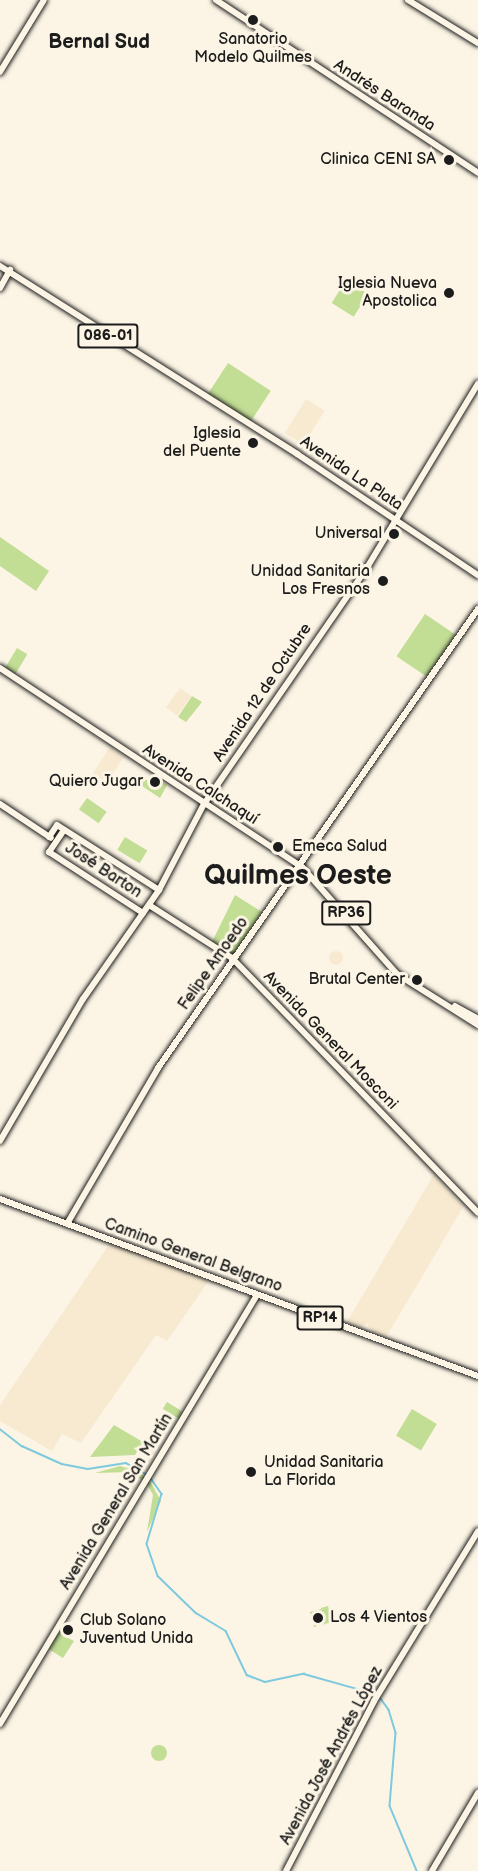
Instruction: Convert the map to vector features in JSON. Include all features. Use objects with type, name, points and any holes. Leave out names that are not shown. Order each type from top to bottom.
[{"type":"main road","points":[[0,72],[44,0]]},
{"type":"main road","name":"Andrés Baranda","points":[[218,0],[478,172]]},
{"type":"main road","points":[[408,0],[478,43]]},
{"type":"main road","name":"086-01","points":[[0,265],[10,271]]},
{"type":"main road","points":[[0,286],[10,271]]},
{"type":"main road","name":"Avenida La Plata","points":[[10,271],[478,575]]},
{"type":"main road","name":"Avenida 12 de Octubre","points":[[0,1142],[83,999],[159,890],[204,804],[397,521],[478,384]]},
{"type":"main road","name":"Felipe Amoedo","points":[[68,1224],[158,1068],[478,609]]},
{"type":"main road","name":"Avenida Calchaquí","points":[[0,668],[298,865],[334,899],[394,970],[478,1025]]},
{"type":"main road","points":[[0,803],[56,842],[64,830]]},
{"type":"main road","points":[[49,836],[57,825],[159,890]]},
{"type":"main road","name":"José Barton","points":[[56,842],[49,852],[143,913]]},
{"type":"main road","name":"Avenida General Mosconi","points":[[149,905],[234,961],[478,1213]]},
{"type":"main road","name":"Avenida Calchaquí","points":[[394,970],[478,1019]]},
{"type":"main road","name":"Camino General Belgrano","points":[[0,1199],[478,1376]]},
{"type":"main road","name":"Avenida General San Martín","points":[[0,1724],[257,1294]]},
{"type":"main road","name":"Avenida José Andrés López","points":[[286,1871],[376,1697],[478,1531]]},
{"type":"main road","points":[[432,1871],[478,1793]]},
{"type":"shaded area","points":[[306,399],[325,411],[303,445],[285,433]]},
{"type":"shaded area","points":[[180,688],[191,696],[177,716],[166,707]]},
{"type":"shaded area","points":[[110,747],[124,756],[107,783],[93,774]]},
{"type":"shaded area","points":[[336,951],[341,953],[343,958],[341,963],[336,965],[331,963],[329,958],[331,953]]},
{"type":"shaded area","points":[[434,1174],[463,1207],[422,1277],[386,1337],[371,1331],[367,1323],[361,1328],[347,1322]]},
{"type":"shaded area","points":[[110,1243],[186,1268],[208,1282],[167,1341],[156,1335],[81,1443],[62,1434],[52,1451],[0,1421],[0,1405]]},
{"type":"green space","points":[[346,280],[368,294],[354,317],[332,303]]},
{"type":"green space","points":[[228,363],[271,391],[250,423],[207,395]]},
{"type":"green space","points":[[0,537],[49,571],[36,591],[0,566]]},
{"type":"green space","points":[[425,614],[456,635],[427,677],[396,656]]},
{"type":"green space","points":[[17,648],[27,654],[15,674],[5,668]]},
{"type":"green space","points":[[192,696],[202,702],[186,722],[178,717]]},
{"type":"green space","points":[[143,777],[156,787],[160,781],[167,785],[160,798],[139,784]]},
{"type":"green space","points":[[87,798],[107,812],[99,823],[79,809]]},
{"type":"green space","points":[[125,837],[147,850],[140,863],[117,850]]},
{"type":"green space","points":[[235,895],[262,912],[233,955],[212,942]]},
{"type":"green space","points":[[167,1402],[183,1412],[179,1419],[163,1409]]},
{"type":"green space","points":[[412,1409],[437,1424],[421,1451],[396,1436]]},
{"type":"green space","points":[[114,1425],[143,1442],[135,1455],[90,1457]]},
{"type":"green space","points":[[120,1466],[138,1471],[145,1477],[143,1481],[131,1472],[95,1473]]},
{"type":"green space","points":[[150,1481],[161,1501],[147,1532],[153,1495],[147,1484]]},
{"type":"green space","points":[[328,1606],[332,1622],[314,1627],[310,1612],[321,1609],[323,1616],[321,1608]]},
{"type":"green space","points":[[67,1622],[75,1627],[68,1638],[74,1641],[63,1658],[47,1648]]},
{"type":"green space","points":[[159,1745],[167,1753],[159,1761],[151,1753]]},
{"type":"waterway","points":[[0,1429],[22,1446],[62,1464],[88,1469],[126,1463],[146,1474]]},
{"type":"waterway","points":[[150,1477],[162,1494],[147,1544],[158,1576],[196,1613],[226,1631],[247,1675],[265,1682],[304,1674],[375,1694]]},
{"type":"waterway","points":[[379,1696],[389,1710],[396,1733],[390,1806],[417,1871]]},
{"type":"place","name":"Sanatorio Modelo Quilmes","points":[[253,20]]},
{"type":"place","name":"Clinica CENI SA","points":[[449,160]]},
{"type":"place","name":"Iglesia Nueva Apostolica","points":[[449,293]]},
{"type":"place","name":"Iglesia del Puente","points":[[253,443]]},
{"type":"place","name":"Universal","points":[[394,534]]},
{"type":"place","name":"Unidad Sanitaria Los Fresnos","points":[[383,581]]},
{"type":"place","name":"Quiero Jugar","points":[[155,782]]},
{"type":"place","name":"Emeca Salud","points":[[278,847]]},
{"type":"place","name":"Brutal Center","points":[[417,980]]},
{"type":"place","name":"Unidad Sanitaria La Florida","points":[[251,1472]]},
{"type":"place","name":"Los 4 Vientos","points":[[318,1618]]},
{"type":"place","name":"Club Solano Juventud Unida","points":[[68,1630]]},
{"type":"district","name":"Bernal Sud","points":[[99,42]]},
{"type":"district","name":"Quilmes Oeste","points":[[298,876]]}]
